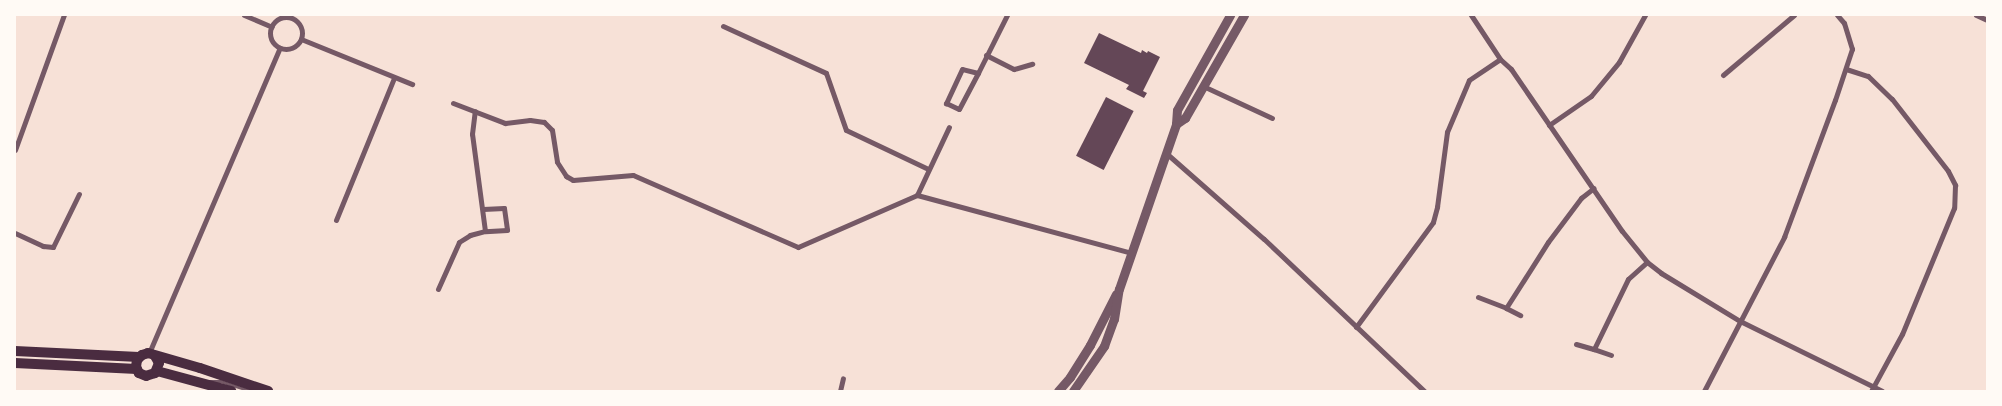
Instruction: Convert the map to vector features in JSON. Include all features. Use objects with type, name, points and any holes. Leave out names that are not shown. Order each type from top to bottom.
[{"type":"main road","points":[[15,352],[148,356],[200,368],[268,391]]},
{"type":"main road","points":[[137,369],[136,363],[148,356]]},
{"type":"main road","points":[[15,363],[137,369],[146,376],[152,375],[157,371],[159,363],[148,356]]},
{"type":"main road","points":[[157,371],[231,391]]},
{"type":"street","points":[[15,150],[64,15]]},
{"type":"street","points":[[244,15],[272,27]]},
{"type":"street","points":[[978,73],[962,69],[946,102],[959,109],[978,73],[1007,15]]},
{"type":"street","points":[[1058,391],[1090,345],[1119,289],[1176,124],[1177,110],[1230,15]]},
{"type":"street","points":[[1176,124],[1185,118],[1244,15]]},
{"type":"street","points":[[1471,15],[1500,59],[1511,69],[1622,231],[1647,262],[1661,273],[1740,321],[1872,389],[1882,391]]},
{"type":"street","points":[[1549,125],[1592,96],[1619,62],[1645,15]]},
{"type":"street","points":[[1723,75],[1794,15]]},
{"type":"street","points":[[1704,391],[1784,237],[1846,69],[1852,49],[1844,23],[1837,15]]},
{"type":"street","points":[[1976,15],[1987,20]]},
{"type":"street","points":[[283,17],[293,17],[302,30],[301,39],[290,49],[280,48],[273,41],[272,27],[283,17]]},
{"type":"street","points":[[723,26],[826,73],[846,130],[928,169]]},
{"type":"street","points":[[301,39],[412,84]]},
{"type":"street","points":[[148,356],[280,48]]},
{"type":"street","points":[[986,55],[1014,69],[1032,64]]},
{"type":"street","points":[[1356,327],[1433,222],[1437,207],[1447,132],[1469,80],[1500,59]]},
{"type":"street","points":[[1846,69],[1868,76],[1892,99],[1948,171],[1955,185],[1954,208],[1902,334],[1872,389]]},
{"type":"street","points":[[336,220],[394,78]]},
{"type":"street","points":[[1203,86],[1272,118]]},
{"type":"street","points":[[453,103],[505,123],[530,120],[544,122],[552,130],[558,162],[566,176],[574,180],[633,175],[798,247],[917,195],[1132,253]]},
{"type":"street","points":[[476,112],[472,134],[485,231]]},
{"type":"street","points":[[917,195],[949,127]]},
{"type":"street","points":[[1166,153],[1264,239],[1424,391]]},
{"type":"street","points":[[1506,308],[1548,242],[1581,198],[1594,188]]},
{"type":"street","points":[[15,233],[44,246],[52,247],[79,194]]},
{"type":"street","points":[[438,290],[459,242],[470,234],[507,230],[504,208],[483,209]]},
{"type":"street","points":[[1594,349],[1628,279],[1647,262]]},
{"type":"street","points":[[1073,391],[1104,346],[1114,319],[1119,289]]},
{"type":"street","points":[[1478,296],[1520,316]]},
{"type":"street","points":[[1576,344],[1611,355]]},
{"type":"street","points":[[840,391],[844,378]]},
{"type":"lane","points":[[195,381],[220,381],[250,391]]},
{"type":"building","points":[[1099,33],[1141,53],[1142,50],[1147,53],[1148,51],[1160,57],[1143,91],[1147,93],[1144,98],[1126,89],[1129,85],[1084,63]]},
{"type":"building","points":[[1106,97],[1134,111],[1104,170],[1076,156]]}]
